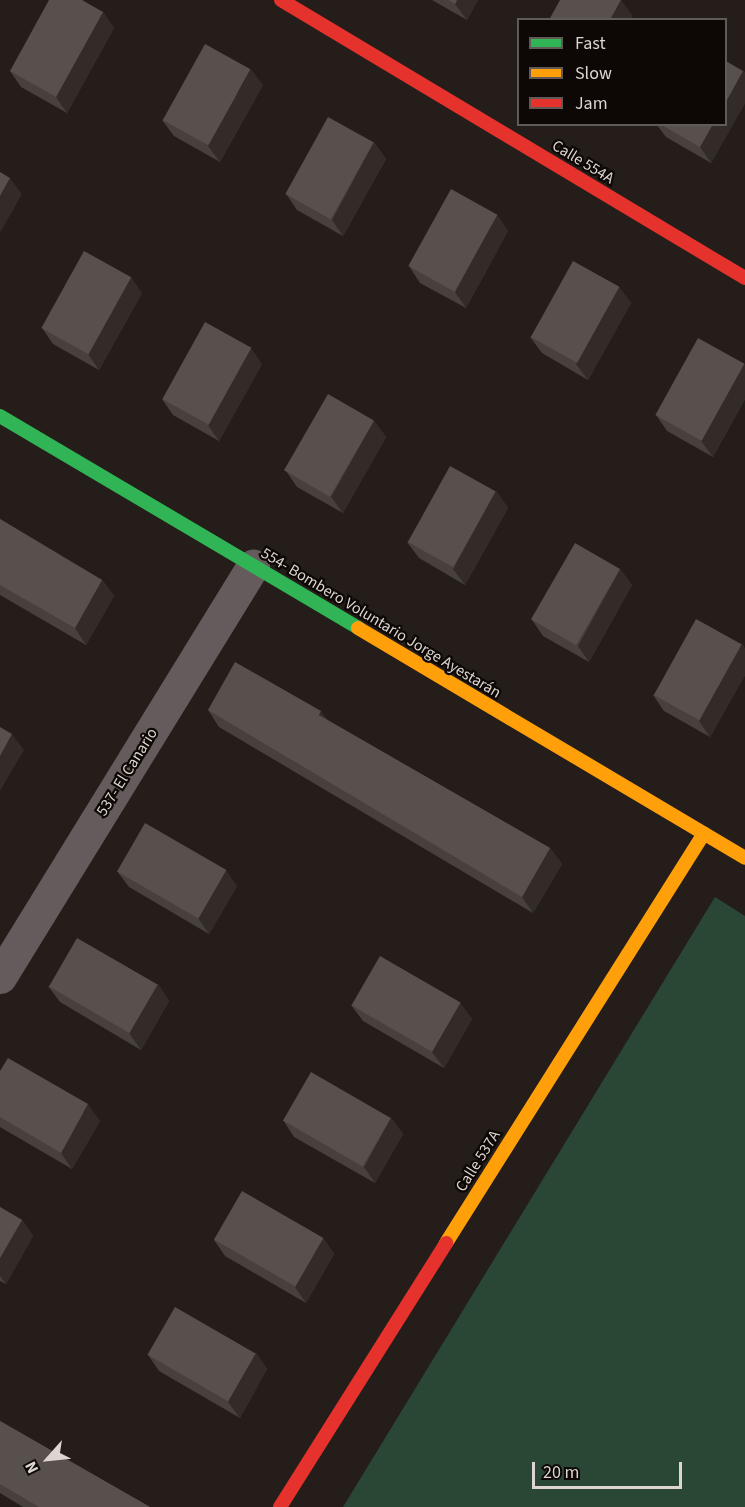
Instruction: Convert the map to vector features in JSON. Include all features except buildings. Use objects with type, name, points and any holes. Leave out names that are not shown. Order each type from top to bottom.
[{"type":"street","name":"Calle 554A","points":[[281,0],[745,278]]},
{"type":"street","name":"554- Bombero Voluntario Jorge Ayestarán","points":[[0,416],[745,858]]},
{"type":"street","name":"537- El Canario","points":[[0,977],[253,566]]},
{"type":"street","name":"Calle 537A","points":[[280,1507],[704,833]]},
{"type":"green space","points":[[715,897],[745,916],[745,1507],[343,1507]]},
{"type":"traffic: fast","points":[[0,416],[358,628]]},
{"type":"traffic: slow","points":[[358,628],[745,858]]},
{"type":"traffic: slow","points":[[446,1243],[704,833]]},
{"type":"traffic: jam","points":[[281,0],[745,278]]},
{"type":"traffic: jam","points":[[280,1507],[446,1243]]}]
